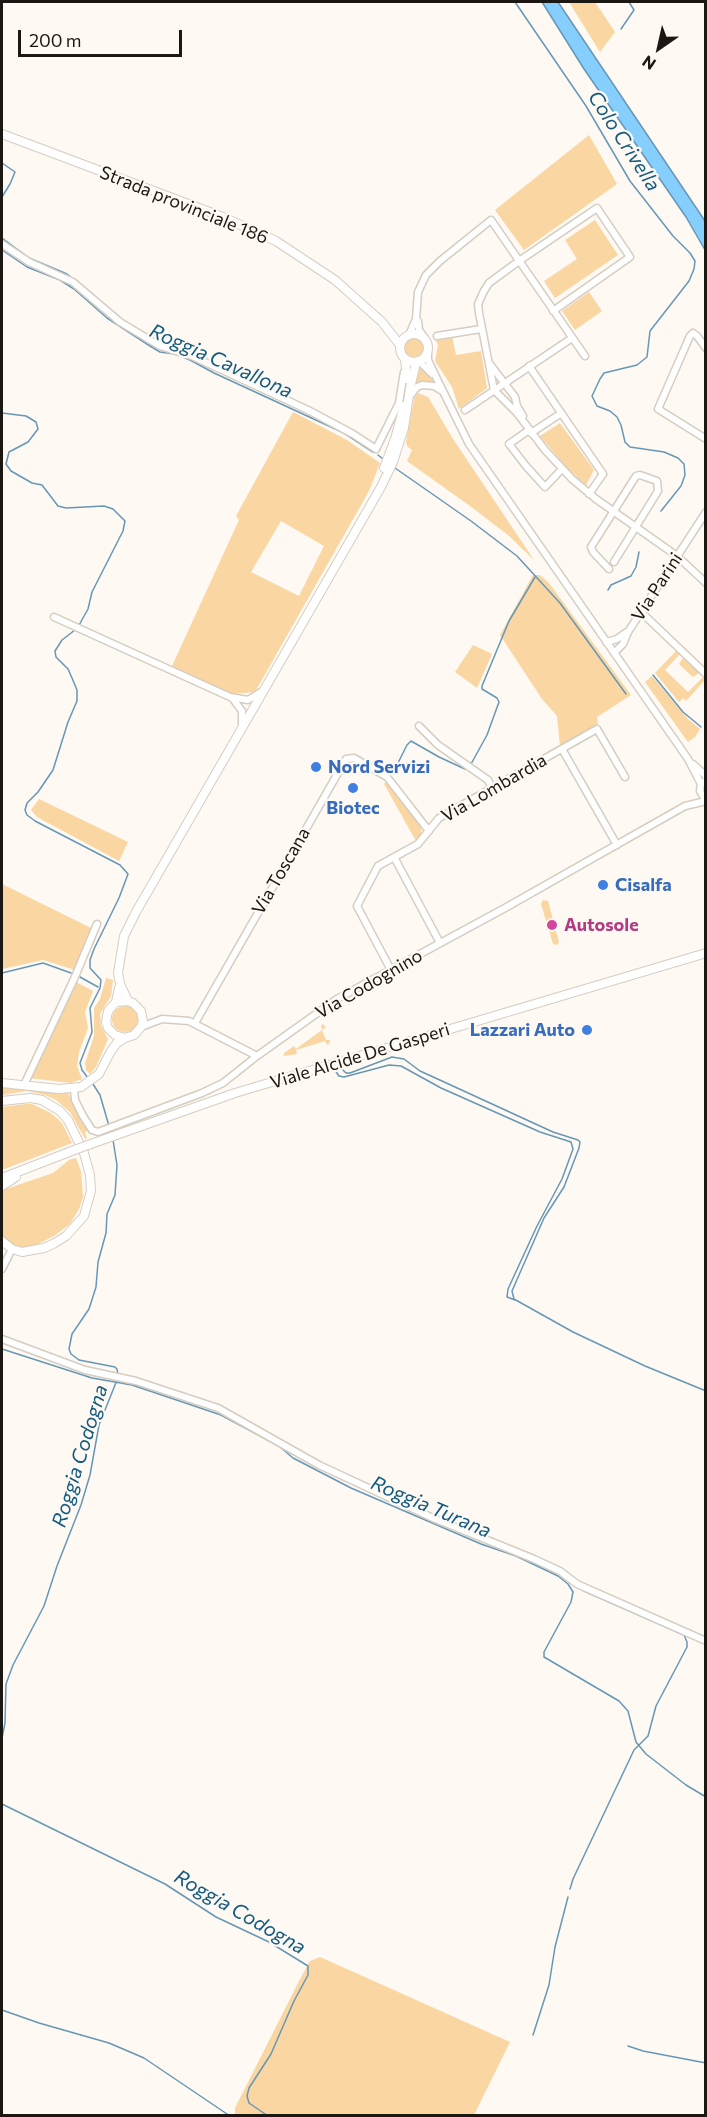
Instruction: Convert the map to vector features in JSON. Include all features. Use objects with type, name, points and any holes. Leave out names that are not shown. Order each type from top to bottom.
[{"type":"main road","name":"Strada provinciale 186","points":[[2,134],[223,217],[264,235],[323,271],[382,322]]},
{"type":"main road","points":[[128,1001],[120,984],[118,973],[124,936],[381,487],[400,442],[410,388],[418,362],[428,354],[429,345],[424,337],[409,334],[382,322]]},
{"type":"main road","points":[[368,509],[388,459],[407,388],[406,362],[400,345],[382,322]]},
{"type":"main road","points":[[400,345],[409,334]]},
{"type":"main road","points":[[406,362],[418,362]]},
{"type":"main road","name":"Viale Alcide De Gasperi","points":[[28,1167],[88,1145],[101,1135],[118,1129],[705,953]]},
{"type":"main road","points":[[116,1002],[120,984]]},
{"type":"main road","points":[[2,1083],[74,1089],[87,1085],[103,1067],[117,1043],[134,1035],[141,1027],[143,1016],[141,1011],[128,1001],[116,1002],[106,1016],[108,1028],[112,1033],[124,1038]]},
{"type":"main road","points":[[111,1051],[112,1033]]},
{"type":"main road","points":[[2,1101],[30,1098],[42,1100],[60,1111],[69,1120],[79,1140],[91,1185],[90,1198],[84,1216],[66,1236],[31,1252],[12,1249],[2,1241]]},
{"type":"main road","points":[[2,1173],[15,1168],[28,1167]]},
{"type":"main road","points":[[2,1178],[28,1167]]},
{"type":"main road","points":[[2,1186],[28,1167]]},
{"type":"street","points":[[554,311],[630,257],[597,208],[489,283],[484,291],[478,304],[494,390],[517,413],[561,469],[589,494],[677,556],[705,583]]},
{"type":"street","points":[[424,337],[419,330],[418,292],[430,271],[490,220],[585,356]]},
{"type":"street","points":[[2,244],[29,262],[73,282],[120,322],[160,346],[192,356],[308,410],[376,449],[399,403],[406,362]]},
{"type":"street","points":[[409,334],[414,327],[417,315]]},
{"type":"street","points":[[437,336],[481,329]]},
{"type":"street","points":[[705,348],[701,340],[693,333],[687,341],[658,409],[705,439]]},
{"type":"street","points":[[465,410],[572,338]]},
{"type":"street","points":[[428,354],[428,360],[469,444],[688,759],[703,783],[705,801]]},
{"type":"street","points":[[487,361],[515,398],[530,432]]},
{"type":"street","points":[[418,362],[436,377]]},
{"type":"street","points":[[529,366],[603,474],[589,494]]},
{"type":"street","points":[[410,396],[417,387],[422,385],[434,386],[445,393]]},
{"type":"street","points":[[560,414],[510,444],[545,487],[561,469]]},
{"type":"street","points":[[609,568],[592,552],[591,547],[636,476],[640,475],[657,481],[657,491],[614,562]]},
{"type":"street","name":"Via Parini","points":[[614,653],[623,644],[640,612],[705,512]]},
{"type":"street","points":[[640,612],[705,674]]},
{"type":"street","points":[[54,617],[230,697],[248,700],[263,690]]},
{"type":"street","name":"Via Parini","points":[[606,642],[617,639],[628,632]]},
{"type":"street","points":[[230,697],[242,711],[242,728]]},
{"type":"street","points":[[419,726],[438,745],[488,780],[492,788]]},
{"type":"street","name":"Via Lombardia","points":[[391,970],[357,906],[378,866],[418,844],[439,818],[597,729],[625,777]]},
{"type":"street","points":[[562,749],[616,845]]},
{"type":"street","name":"Via Toscana","points":[[195,1023],[346,759],[354,758],[387,777],[429,831]]},
{"type":"street","name":"Via Codognino","points":[[685,806],[703,783]]},
{"type":"street","name":"Via Codognino","points":[[118,1129],[223,1083],[329,1004],[685,806],[705,801]]},
{"type":"street","points":[[394,857],[440,944]]},
{"type":"street","points":[[24,1084],[74,979],[97,924]]},
{"type":"street","points":[[141,1011],[162,1019],[182,1019],[195,1023],[257,1056]]},
{"type":"street","points":[[141,1027],[162,1019]]},
{"type":"street","points":[[74,1089],[77,1104],[89,1126],[101,1135]]},
{"type":"street","points":[[2,1269],[12,1249]]},
{"type":"street","points":[[2,1339],[85,1370],[118,1376],[218,1408],[319,1465],[433,1518],[534,1559],[560,1571],[577,1584],[705,1641]]},
{"type":"shaded area","points":[[569,2],[595,2],[615,32],[600,52]]},
{"type":"shaded area","points":[[589,135],[617,184],[524,250],[495,210]]},
{"type":"shaded area","points":[[595,220],[618,255],[555,298],[544,281],[577,259],[565,240]]},
{"type":"shaded area","points":[[589,292],[602,311],[575,330],[562,311]]},
{"type":"shaded area","points":[[452,336],[456,355],[481,351],[487,388],[459,409],[452,387],[435,361],[438,345],[435,338]]},
{"type":"shaded area","points":[[414,337],[421,340],[424,347],[421,354],[414,357],[407,354],[404,347],[407,340]]},
{"type":"shaded area","points":[[421,366],[436,385],[412,388],[414,373]]},
{"type":"shaded area","points":[[418,393],[428,397],[453,439],[534,560],[508,535],[407,461],[412,450],[406,442],[414,399]]},
{"type":"shaded area","points":[[293,412],[347,440],[380,463],[369,491],[255,692],[232,694],[172,666],[239,520],[236,516]],"holes":[[[281,521],[324,546],[299,596],[251,572]]]},
{"type":"shaded area","points":[[560,423],[594,470],[586,485],[567,468],[540,436]]},
{"type":"shaded area","points":[[533,575],[540,575],[549,583],[631,695],[597,717],[598,725],[560,746],[557,716],[542,699],[500,635]]},
{"type":"shaded area","points":[[473,645],[492,654],[477,688],[455,672]]},
{"type":"shaded area","points":[[676,651],[680,654],[665,670],[688,692],[703,677],[705,680],[686,701],[683,698],[679,702],[655,673]]},
{"type":"shaded area","points":[[683,658],[699,673],[693,677],[679,664]]},
{"type":"shaded area","points":[[652,676],[688,719],[700,729],[688,742],[645,682]]},
{"type":"shaded area","points":[[386,781],[421,826],[421,835],[416,841],[384,784]]},
{"type":"shaded area","points":[[39,799],[128,842],[119,861],[37,817],[31,810]]},
{"type":"shaded area","points":[[2,884],[93,929],[75,970],[43,960],[2,969]]},
{"type":"shaded area","points":[[543,900],[548,901],[559,942],[557,945],[553,944],[541,904]]},
{"type":"shaded area","points":[[106,978],[113,980],[111,996],[100,1014],[101,1026],[108,1039],[96,1067],[90,1074],[86,1070],[85,1063],[94,1036],[94,1008],[100,999]]},
{"type":"shaded area","points":[[76,982],[93,991],[85,1012],[88,1028],[79,1052],[77,1066],[82,1079],[71,1083],[29,1078]]},
{"type":"shaded area","points":[[125,1006],[134,1010],[138,1019],[134,1028],[125,1032],[116,1028],[112,1019],[116,1010]]},
{"type":"shaded area","points":[[322,1030],[326,1040],[330,1040],[329,1044],[327,1045],[325,1041],[296,1050],[297,1054],[284,1056],[284,1053],[294,1046],[296,1049]]},
{"type":"shaded area","points":[[2,1086],[68,1093],[88,1130],[85,1133],[87,1138],[85,1139],[70,1112],[56,1100],[27,1091],[2,1095]]},
{"type":"shaded area","points":[[32,1104],[51,1113],[62,1123],[72,1143],[2,1170],[2,1107]]},
{"type":"shaded area","points":[[76,1158],[81,1171],[83,1197],[70,1224],[54,1236],[34,1246],[20,1248],[12,1246],[2,1236],[3,1190],[53,1173],[69,1160]]},
{"type":"shaded area","points":[[320,1957],[510,2042],[474,2115],[235,2115],[235,2108],[299,1981],[310,1961]]},
{"type":"water","points":[[542,2],[558,2],[703,218],[705,250],[686,217],[584,69]]},
{"type":"waterway","name":"Colo Crivella","points":[[515,2],[586,106],[630,181],[695,261],[689,281],[650,331],[647,357],[637,365],[604,373],[592,396],[597,406],[610,411],[617,417],[625,442],[630,447],[664,452],[678,458],[684,464],[685,475],[681,486],[661,511]]},
{"type":"waterway","points":[[621,29],[634,10],[629,2]]},
{"type":"waterway","points":[[2,163],[15,172],[2,197]]},
{"type":"waterway","points":[[2,238],[29,258],[67,274],[94,296]]},
{"type":"waterway","name":"Roggia Cavallona","points":[[2,250],[27,267],[60,280],[74,289],[107,318],[160,352],[175,354],[190,360],[344,433],[373,452]]},
{"type":"waterway","name":"Roggia Codogna","points":[[2,413],[26,416],[36,422],[38,429],[28,442],[9,452],[6,464],[11,471],[32,483],[42,485],[58,506],[66,508],[104,506],[113,509],[125,521],[123,531],[92,592],[88,609],[78,627]]},
{"type":"waterway","name":"Roggia Cavallona","points":[[378,455],[383,459]]},
{"type":"waterway","name":"Roggia Cavallona","points":[[395,468],[517,556],[560,603],[626,694]]},
{"type":"waterway","name":"Colo Crivella","points":[[608,590],[611,585],[631,576],[636,567],[639,552]]},
{"type":"waterway","points":[[471,764],[487,735],[499,702],[497,698],[482,689],[482,686],[509,621],[535,577]]},
{"type":"waterway","name":"Roggia Codogna","points":[[75,630],[62,640],[55,651],[56,657],[68,669],[72,678],[77,690],[77,701],[53,770],[38,792],[27,803],[25,810],[27,815],[35,821],[120,865],[128,874],[90,960],[90,968],[101,980],[100,988],[90,1008],[92,1032],[80,1063],[88,1078]]},
{"type":"waterway","name":"Colo Crivella","points":[[653,675],[683,712],[701,727]]},
{"type":"waterway","points":[[393,773],[411,741],[439,757],[465,769],[468,768]]},
{"type":"waterway","points":[[2,973],[43,963],[71,973]]},
{"type":"waterway","points":[[80,977],[98,987]]},
{"type":"waterway","points":[[340,1067],[346,1073],[350,1073],[392,1057],[404,1059],[420,1071],[553,1132],[578,1140],[579,1148],[564,1187],[544,1218],[512,1291],[514,1299],[573,1332],[645,1366],[706,1391]]},
{"type":"waterway","points":[[334,1069],[339,1076],[344,1077],[389,1065],[401,1066],[441,1088],[540,1132],[571,1142],[573,1149],[562,1179],[508,1289],[507,1297],[515,1300]]},
{"type":"waterway","name":"Roggia Codogna","points":[[93,1084],[100,1095],[109,1126]]},
{"type":"waterway","name":"Roggia Codogna","points":[[113,1140],[117,1165],[115,1195],[107,1214],[106,1233],[98,1262],[96,1287],[89,1309],[72,1334],[69,1349],[71,1354],[79,1360],[115,1367],[118,1375]]},
{"type":"waterway","name":"Roggia Turana","points":[[2,1349],[92,1378],[132,1385],[221,1415],[279,1446],[293,1458],[351,1488],[481,1544],[516,1556],[558,1576],[568,1584],[573,1592],[571,1602],[544,1652],[544,1657],[619,1701],[628,1711],[636,1742],[646,1754],[686,1785],[706,1797]]},
{"type":"waterway","name":"Roggia Codogna","points":[[2,1738],[5,1723],[6,1684],[13,1665],[44,1606],[81,1505],[90,1475],[99,1425],[117,1380]]},
{"type":"waterway","points":[[570,1889],[634,1750],[648,1736],[656,1706],[687,1647],[684,1635],[584,1591]]},
{"type":"waterway","name":"Roggia Codogna","points":[[2,1804],[165,1884],[216,1917],[269,1942],[308,1966],[308,1975],[271,2054],[249,2088],[247,2096],[249,2103],[268,2116]]},
{"type":"waterway","points":[[533,2035],[549,1985],[555,1947],[568,1897]]},
{"type":"waterway","points":[[2,2010],[109,2043],[144,2058],[230,2116]]},
{"type":"waterway","points":[[628,2046],[706,2063]]},
{"type":"place","name":"Nord Servizi","points":[[316,767]]},
{"type":"place","name":"Biotec","points":[[353,788]]},
{"type":"place","name":"Cisalfa","points":[[603,885]]},
{"type":"place","name":"Autosole","points":[[552,925]]},
{"type":"place","name":"Lazzari Auto","points":[[587,1030]]}]
